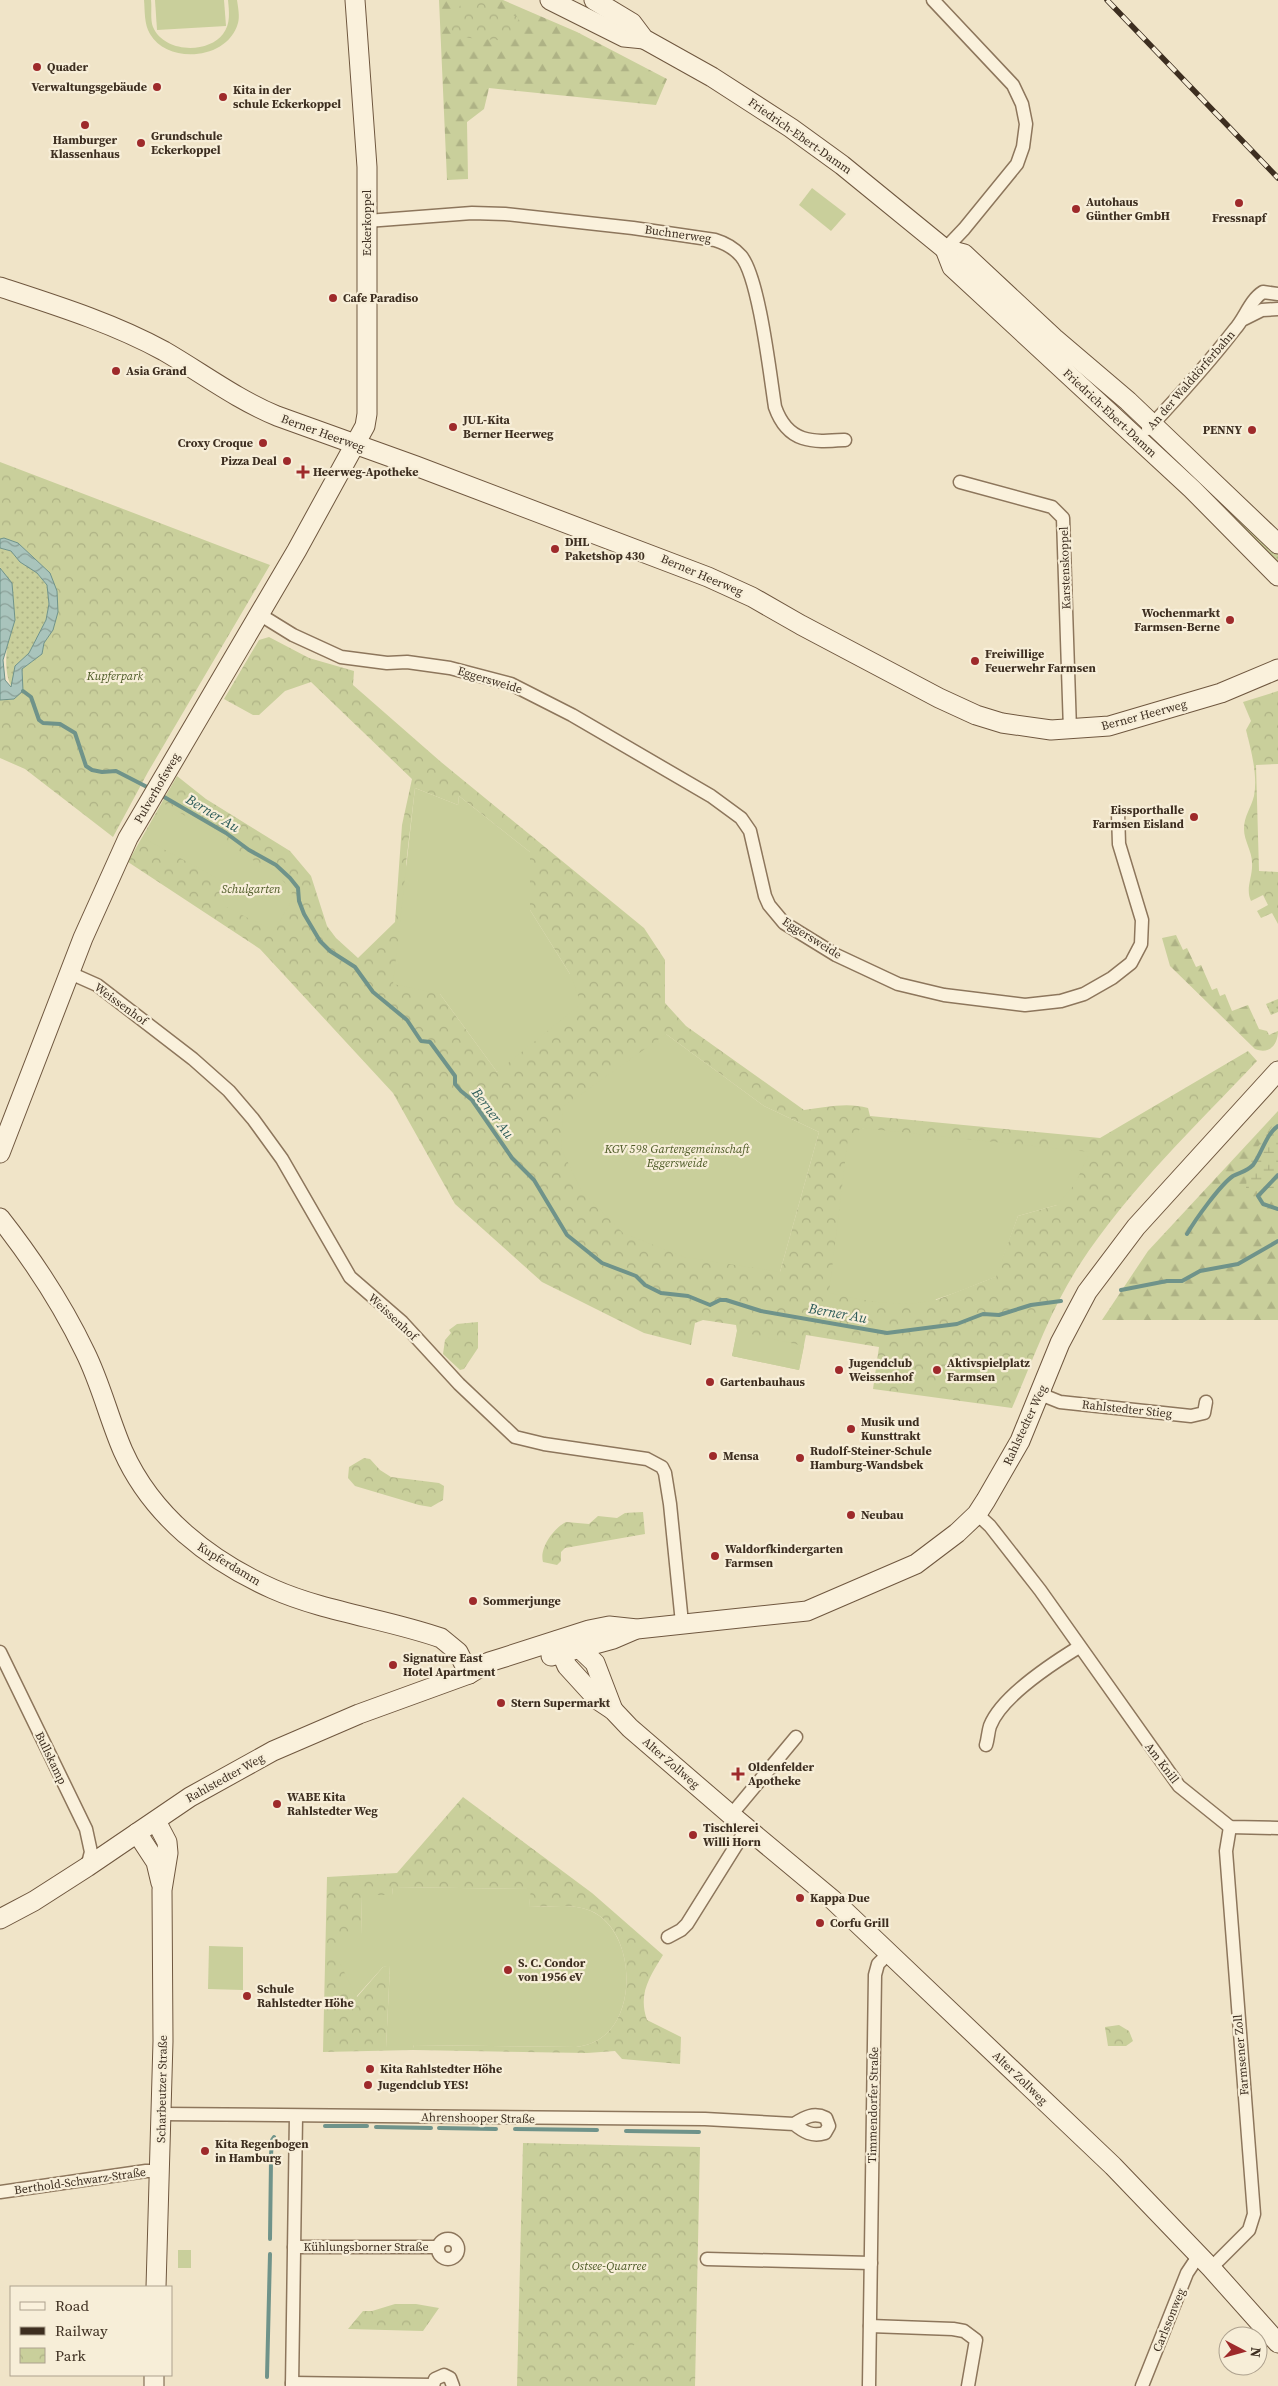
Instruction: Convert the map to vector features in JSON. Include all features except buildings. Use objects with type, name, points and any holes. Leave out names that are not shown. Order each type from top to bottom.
[{"type":"street","name":"Eckerkoppel","points":[[355,0],[366,148],[367,221],[367,414],[364,430],[356,445]]},
{"type":"street","name":"Friedrich-Ebert-Damm","points":[[550,0],[600,7],[632,22],[644,39],[718,81],[791,128],[842,165],[945,249],[964,254],[1069,351],[1128,401],[1278,544]]},
{"type":"street","points":[[933,0],[1013,84],[1022,104],[1026,124],[1024,147],[1017,164],[964,229],[945,249]]},
{"type":"street","name":"Buchnerweg","points":[[367,221],[472,213],[506,214],[633,228],[726,243],[741,256],[752,277],[775,407],[781,422],[804,440],[820,442],[846,440]]},
{"type":"street","name":"Friedrich-Ebert-Damm","points":[[945,249],[952,267],[1230,526],[1278,576]]},
{"type":"street","name":"Berner Heerweg","points":[[0,286],[80,315],[164,351],[257,408],[651,554],[739,590],[866,660],[976,715],[1018,727],[1070,730],[1097,728],[1221,693],[1274,669]]},
{"type":"street","name":"An der Walddörferbahn","points":[[1138,440],[1244,319],[1260,294],[1277,295]]},
{"type":"street","name":"An der Walddörferbahn","points":[[1244,319],[1262,310],[1278,309]]},
{"type":"street","name":"Pulverhofsweg","points":[[0,1153],[112,871],[154,792],[356,445]]},
{"type":"street","name":"Karstenskoppel","points":[[960,482],[1052,507],[1063,518],[1070,730]]},
{"type":"street","name":"Eggersweide","points":[[259,614],[328,653],[341,657],[387,663],[407,662],[450,668],[511,684],[572,715],[711,796],[741,818],[750,831],[767,901],[784,923],[836,955],[898,984],[920,991],[1025,1005],[1050,1003],[1084,994],[1099,987],[1131,963],[1141,944],[1143,928],[1119,844],[1118,813]]},
{"type":"street","name":"Weissenhof","points":[[70,973],[97,985],[193,1058],[229,1091],[282,1159],[350,1277],[402,1322],[471,1396],[515,1437],[544,1444],[647,1459],[662,1467],[665,1473],[670,1504],[682,1623]]},
{"type":"street","name":"Rahlstedter Weg","points":[[0,1919],[34,1901],[87,1867],[190,1797],[273,1751],[368,1710],[469,1674],[492,1673],[560,1644],[609,1626],[637,1628],[798,1612],[824,1606],[916,1564],[958,1533],[976,1514],[1020,1441],[1060,1343],[1087,1292],[1109,1260],[1142,1220],[1278,1071]]},
{"type":"street","name":"Kupferdamm","points":[[0,1218],[41,1273],[71,1325],[86,1354],[107,1412],[132,1469],[146,1490],[182,1532],[211,1555],[275,1590],[441,1638],[458,1652],[469,1674]]},
{"type":"street","name":"Rahlstedter Stieg","points":[[1040,1394],[1060,1402],[1191,1416],[1204,1413],[1206,1402]]},
{"type":"street","name":"Am Knill","points":[[976,1514],[990,1526],[1013,1555],[1179,1786],[1230,1827]]},
{"type":"street","name":"Rahlstedter Weg","points":[[560,1644],[582,1648],[612,1639],[637,1628]]},
{"type":"street","points":[[595,1663],[612,1639]]},
{"type":"street","name":"Alter Zollweg","points":[[560,1644],[568,1666],[598,1700],[612,1710],[630,1728],[746,1828],[833,1900],[1113,2166],[1205,2261],[1278,2343]]},
{"type":"street","points":[[986,1745],[991,1725],[1015,1695],[1040,1672],[1079,1647]]},
{"type":"street","name":"Alter Zollweg","points":[[582,1648],[595,1663],[612,1710]]},
{"type":"street","name":"Bullskamp","points":[[0,1652],[86,1829],[90,1847],[87,1867]]},
{"type":"street","points":[[731,1815],[796,1738]]},
{"type":"street","name":"Scharbeutzer Straße","points":[[156,1821],[167,1842],[168,1853],[162,1890],[162,2114],[156,2286]]},
{"type":"street","points":[[1230,1827],[1278,1828]]},
{"type":"street","name":"Farmsener Zoll","points":[[1205,2261],[1249,2230],[1254,2214],[1226,1851],[1230,1827]]},
{"type":"street","points":[[668,1937],[681,1930],[687,1924],[746,1828]]},
{"type":"street","name":"Scharbeutzer Straße","points":[[137,1833],[156,1862],[162,1890]]},
{"type":"street","name":"Timmendorfer Straße","points":[[869,2386],[875,1975],[878,1964],[889,1953]]},
{"type":"street","name":"Ahrenshooper Straße","points":[[162,2114],[705,2119],[794,2124]]},
{"type":"street","name":"Kühlungsborner Straße","points":[[296,2116],[292,2384],[433,2386],[438,2377],[444,2375],[450,2378],[453,2386]]},
{"type":"street","name":"Berthold-Schwarz-Straße","points":[[0,2192],[125,2174],[160,2171]]},
{"type":"street","name":"Kühlungsborner Straße","points":[[294,2247],[438,2248]]},
{"type":"street","points":[[707,2259],[871,2263]]},
{"type":"street","name":"Carlssonweg","points":[[1142,2386],[1187,2273],[1205,2261]]},
{"type":"street","points":[[870,2326],[953,2329],[971,2335],[976,2340],[976,2347],[968,2386]]},
{"type":"green space","points":[[144,0],[151,0],[152,24],[159,36],[166,42],[176,46],[197,47],[216,41],[226,30],[229,17],[228,0],[237,0],[239,21],[232,35],[223,45],[211,51],[183,54],[170,51],[159,44],[150,34],[146,22]]},
{"type":"green space","points":[[155,0],[224,0],[226,26],[157,30]]},
{"type":"green space","points":[[439,0],[503,0],[577,32],[667,79],[656,105],[489,88],[484,109],[467,122],[468,179],[447,180]]},
{"type":"green space","points":[[479,0],[519,18],[510,41],[469,38],[449,31],[450,23],[461,4]]},
{"type":"green space","points":[[812,188],[846,214],[831,231],[799,205]]},
{"type":"green space","points":[[1166,447],[1278,551],[1278,567],[1161,452]]},
{"type":"green space","name":"Kupferpark","points":[[0,462],[270,565],[148,772],[113,837],[25,769],[0,758],[0,700],[14,699],[23,691],[22,669],[42,654],[44,643],[53,630],[50,573],[18,543],[0,539]]},
{"type":"green space","points":[[0,548],[11,551],[20,562],[37,573],[47,585],[49,604],[46,620],[29,653],[15,666],[12,687],[8,679],[6,659],[13,593],[11,583],[0,567]]},
{"type":"green space","points":[[269,637],[309,658],[354,671],[353,685],[441,762],[644,928],[665,960],[665,1003],[686,1026],[804,1110],[853,1105],[868,1108],[870,1116],[1100,1138],[1248,1051],[1257,1061],[1141,1184],[1099,1236],[1060,1298],[1012,1408],[873,1389],[879,1347],[806,1335],[799,1370],[732,1356],[737,1331],[736,1325],[703,1320],[695,1323],[691,1345],[644,1333],[542,1282],[455,1204],[393,1093],[260,949],[128,862],[177,776],[206,799],[290,851],[311,876],[327,926],[336,938],[358,958],[395,922],[402,825],[412,779],[311,682],[285,691],[259,715],[253,715],[224,699],[259,640]],"holes":[[[415,788],[458,805],[459,796],[530,852],[530,910],[570,974],[497,1072],[440,994],[406,864]],[[666,1034],[764,1106],[819,1132],[780,1272]],[[862,1128],[1057,1205],[1018,1216],[995,1277],[936,1300]]]},
{"type":"green space","points":[[1278,691],[1278,764],[1256,765],[1259,871],[1278,872],[1278,924],[1272,913],[1261,918],[1257,911],[1268,905],[1263,895],[1251,901],[1249,896],[1252,859],[1244,829],[1245,820],[1254,796],[1255,780],[1246,730],[1251,721],[1243,702]]},
{"type":"green space","points":[[415,788],[458,805],[459,796],[530,852],[530,910],[570,974],[581,1004],[497,1072],[440,994],[393,984]]},
{"type":"green space","name":"Schulgarten","points":[[163,803],[224,838],[245,856],[272,870],[292,890],[291,902],[274,931],[226,907],[215,877],[143,838]]},
{"type":"green space","points":[[1176,935],[1183,950],[1187,948],[1196,967],[1201,965],[1212,990],[1217,988],[1220,996],[1225,994],[1232,1011],[1248,1005],[1259,1029],[1267,1031],[1269,1035],[1278,1031],[1277,1040],[1272,1047],[1265,1051],[1255,1049],[1170,966],[1162,938]]},
{"type":"green space","points":[[1278,999],[1278,1012],[1271,1015],[1266,1004]]},
{"type":"green space","name":"KGV 598 Gartengemeinschaft Eggersweide","points":[[666,1034],[764,1106],[819,1132],[780,1272],[684,1257],[623,1233],[581,1190],[561,1148],[563,1107]]},
{"type":"green space","points":[[1278,1111],[1278,1320],[1102,1320],[1148,1251]]},
{"type":"green space","points":[[1278,1118],[1278,1185],[1268,1198],[1246,1188],[1248,1161]]},
{"type":"green space","points":[[862,1128],[1090,1152],[1075,1184],[1057,1205],[1018,1216],[996,1277],[944,1297],[924,1302],[910,1304],[883,1303],[829,1293],[848,1138]]},
{"type":"green space","points":[[478,1322],[478,1348],[464,1369],[460,1370],[443,1354],[445,1340],[451,1333],[449,1330],[457,1324]]},
{"type":"green space","points":[[737,1331],[804,1346],[799,1370],[732,1356]]},
{"type":"green space","points":[[364,1458],[370,1459],[380,1470],[391,1477],[439,1483],[444,1486],[443,1500],[431,1507],[355,1486],[348,1478],[349,1467]]},
{"type":"green space","points":[[643,1512],[645,1534],[565,1548],[561,1552],[561,1561],[557,1565],[543,1562],[543,1551],[548,1539],[566,1522],[589,1524],[598,1516],[617,1518],[625,1513]]},
{"type":"green space","points":[[463,1797],[592,1893],[663,1955],[646,1986],[644,1994],[645,2011],[647,2020],[681,2037],[680,2064],[622,2059],[615,2051],[587,2053],[413,2050],[323,2052],[327,1877],[397,1873]],"holes":[[[393,1887],[530,1889],[529,1907],[568,1906],[591,1911],[604,1920],[615,1933],[622,1948],[626,1966],[626,1984],[624,2001],[619,2017],[610,2030],[594,2042],[576,2047],[414,2045],[413,2048],[386,2048],[390,1965],[383,1967],[357,1997],[340,1935],[361,1935],[362,1895],[392,1895]]]},
{"type":"green space","name":"S. C. Condor von 1956 eV","points":[[393,1887],[531,1889],[529,1907],[569,1906],[591,1911],[604,1920],[615,1933],[622,1948],[626,1966],[626,1983],[624,2001],[619,2017],[610,2030],[599,2040],[576,2047],[414,2045],[413,2048],[386,2048],[390,1966],[383,1967],[356,1997],[339,1961],[339,1935],[361,1935],[362,1895],[392,1895]]},
{"type":"green space","points":[[209,1946],[243,1947],[243,1990],[208,1989]]},
{"type":"green space","points":[[1119,2025],[1129,2031],[1133,2041],[1126,2046],[1108,2046],[1105,2027]]},
{"type":"green space","name":"Ostsee-Quarree","points":[[523,2143],[700,2147],[695,2386],[517,2386]]},
{"type":"green space","points":[[178,2250],[191,2250],[191,2268],[178,2268]]},
{"type":"green space","points":[[395,2304],[416,2304],[439,2308],[423,2331],[348,2329],[363,2311],[372,2311]]},
{"type":"green space","points":[[641,2337],[648,2344],[625,2369],[618,2363]]},
{"type":"water","points":[[4,538],[18,543],[50,573],[57,591],[58,612],[53,630],[44,643],[42,654],[22,669],[23,691],[14,699],[0,700],[0,568],[12,583],[15,620],[3,660],[5,680],[11,687],[15,666],[29,653],[46,620],[49,604],[47,585],[37,573],[20,562],[11,551],[0,548],[0,539]]},
{"type":"waterway","name":"Berner Au","points":[[23,691],[31,697],[39,720],[43,723],[60,724],[75,733],[86,766],[92,770],[102,772],[116,771],[151,789]]},
{"type":"waterway","name":"Berner Au","points":[[159,794],[276,865],[290,878],[298,888],[299,901],[304,914],[320,941],[330,951],[355,967],[373,992],[407,1020],[421,1041],[430,1042],[455,1076],[455,1084],[472,1100],[512,1158],[534,1180],[567,1235],[602,1263],[636,1276],[645,1285],[661,1293],[688,1296],[710,1305],[720,1300],[726,1300],[761,1311],[887,1333],[957,1324],[983,1314],[999,1315],[1031,1305],[1061,1301]]},
{"type":"waterway","points":[[1187,1234],[1221,1187],[1233,1176],[1253,1165],[1270,1134],[1278,1126]]},
{"type":"waterway","points":[[1278,1175],[1258,1196],[1263,1204],[1278,1209]]},
{"type":"waterway","name":"Berner Au","points":[[1121,1290],[1167,1281],[1182,1281],[1200,1271],[1238,1264],[1278,1241]]},
{"type":"waterway","points":[[325,2126],[367,2126]]},
{"type":"waterway","points":[[376,2127],[431,2128]]},
{"type":"waterway","points":[[439,2128],[496,2129]]},
{"type":"waterway","points":[[515,2129],[597,2130]]},
{"type":"waterway","points":[[626,2131],[699,2132]]},
{"type":"waterway","points":[[271,2155],[274,2137]]},
{"type":"waterway","points":[[270,2239],[271,2160]]},
{"type":"waterway","points":[[267,2377],[270,2254]]},
{"type":"railway","points":[[1107,0],[1278,178]]},
{"type":"place","name":"Quader","points":[[37,67]]},
{"type":"place","name":"Verwaltungsgebäude","points":[[157,87]]},
{"type":"place","name":"Kita in der schule Eckerkoppel","points":[[223,97]]},
{"type":"place","name":"Hamburger Klassenhaus","points":[[85,125]]},
{"type":"place","name":"Grundschule Eckerkoppel","points":[[141,143]]},
{"type":"place","name":"Fressnapf","points":[[1239,203]]},
{"type":"place","name":"Autohaus Günther GmbH","points":[[1076,209]]},
{"type":"place","name":"Cafe Paradiso","points":[[333,298]]},
{"type":"place","name":"Asia Grand","points":[[116,371]]},
{"type":"place","name":"JUL-Kita Berner Heerweg","points":[[453,427]]},
{"type":"place","name":"PENNY","points":[[1252,430]]},
{"type":"place","name":"Croxy Croque","points":[[263,443]]},
{"type":"place","name":"Pizza Deal","points":[[287,461]]},
{"type":"place","name":"Heerweg-Apotheke","points":[[303,472]]},
{"type":"place","name":"DHL Paketshop 430","points":[[555,549]]},
{"type":"place","name":"Wochenmarkt Farmsen-Berne","points":[[1230,620]]},
{"type":"place","name":"Freiwillige Feuerwehr Farmsen","points":[[975,661]]},
{"type":"place","name":"Eissporthalle Farmsen Eisland","points":[[1194,817]]},
{"type":"place","name":"Jugendclub Weissenhof","points":[[839,1370]]},
{"type":"place","name":"Aktivspielplatz Farmsen","points":[[937,1370]]},
{"type":"place","name":"Gartenbauhaus","points":[[710,1382]]},
{"type":"place","name":"Musik und Kunsttrakt","points":[[851,1429]]},
{"type":"place","name":"Mensa","points":[[713,1456]]},
{"type":"place","name":"Rudolf-Steiner-Schule Hamburg-Wandsbek","points":[[800,1458]]},
{"type":"place","name":"Neubau","points":[[851,1515]]},
{"type":"place","name":"Waldorfkindergarten Farmsen","points":[[715,1556]]},
{"type":"place","name":"Sommerjunge","points":[[473,1601]]},
{"type":"place","name":"Signature East Hotel Apartment","points":[[393,1665]]},
{"type":"place","name":"Stern Supermarkt","points":[[501,1703]]},
{"type":"place","name":"Oldenfelder Apotheke","points":[[738,1774]]},
{"type":"place","name":"WABE Kita Rahlstedter Weg","points":[[277,1804]]},
{"type":"place","name":"Tischlerei Willi Horn","points":[[693,1835]]},
{"type":"place","name":"Kappa Due","points":[[800,1898]]},
{"type":"place","name":"Corfu Grill","points":[[820,1923]]},
{"type":"place","name":"S. C. Condor von 1956 eV","points":[[508,1970]]},
{"type":"place","name":"Schule Rahlstedter Höhe","points":[[247,1996]]},
{"type":"place","name":"Kita Rahlstedter Höhe","points":[[370,2069]]},
{"type":"place","name":"Jugendclub YES!","points":[[368,2085]]},
{"type":"place","name":"Kita Regenbogen in Hamburg","points":[[205,2151]]}]
